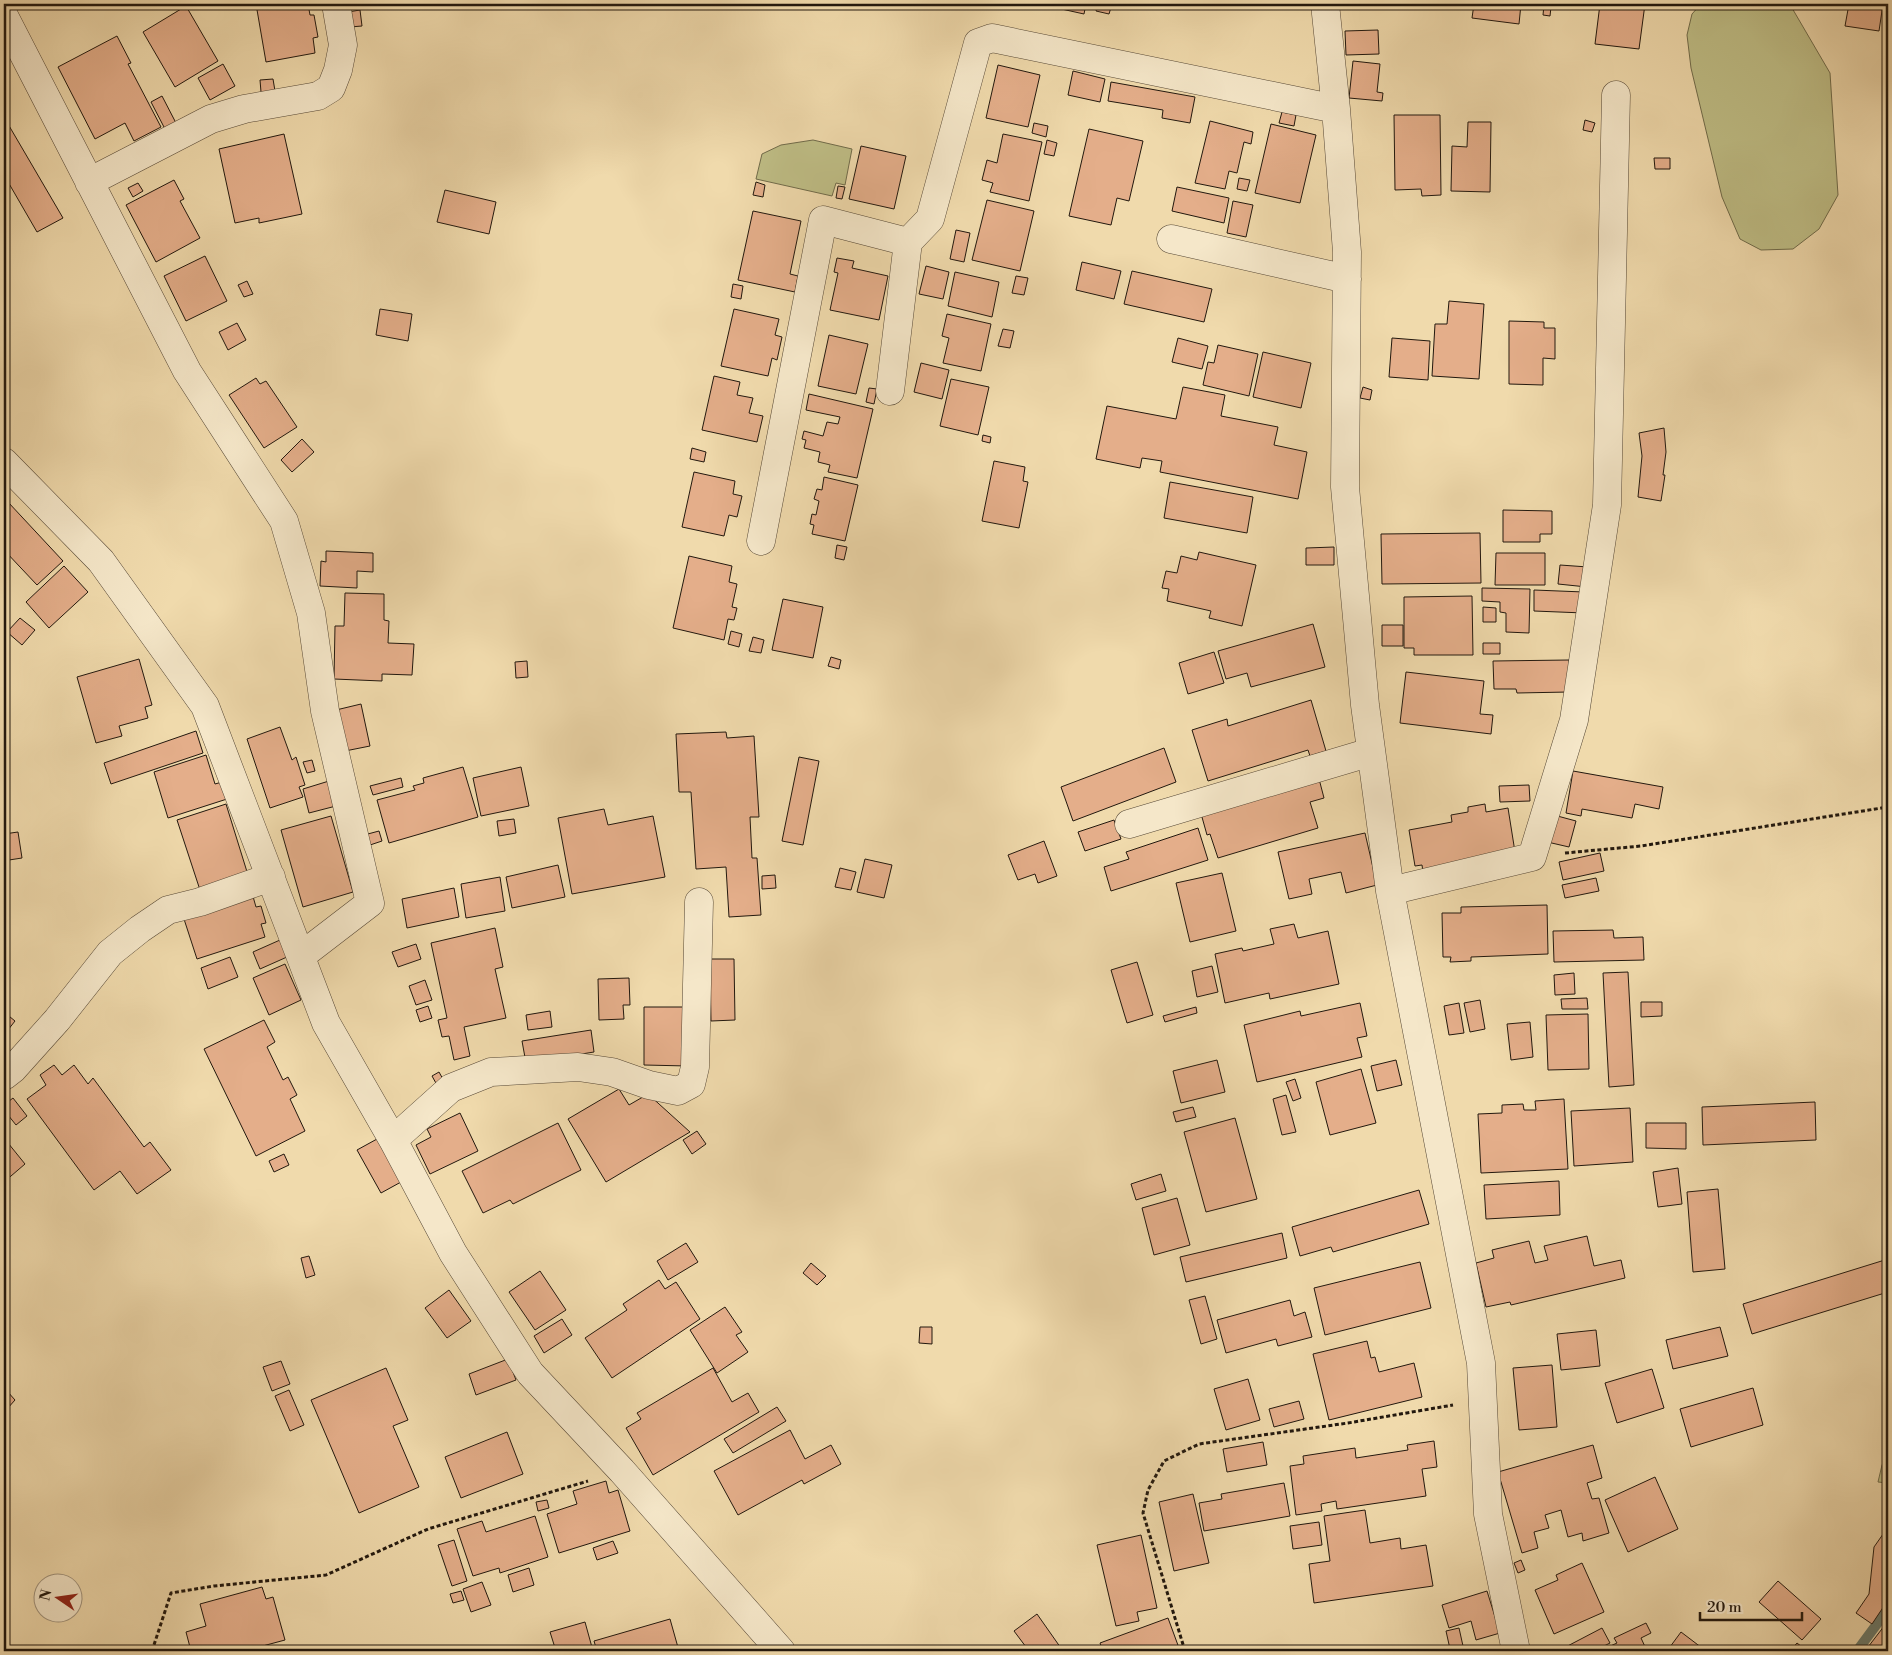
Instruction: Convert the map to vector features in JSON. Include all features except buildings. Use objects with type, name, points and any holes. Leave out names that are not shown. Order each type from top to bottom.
[{"type":"street","points":[[89,182],[211,119],[244,109],[318,96],[331,88],[338,70],[343,45],[336,4]]},
{"type":"street","points":[[1325,4],[1336,109],[1347,252],[1345,487],[1365,705],[1390,891],[1481,1363],[1488,1514],[1516,1651]]},
{"type":"street","points":[[4,16],[187,371],[284,522],[311,613],[325,712],[370,904],[301,956]]},
{"type":"street","points":[[890,391],[908,242],[930,218],[978,42],[992,38],[1336,109]]},
{"type":"street","points":[[1390,891],[1532,857],[1574,720],[1607,505],[1616,95]]},
{"type":"street","points":[[761,541],[822,220],[908,242]]},
{"type":"street","points":[[1171,239],[1347,279]]},
{"type":"street","points":[[4,462],[101,561],[205,706],[326,1023],[393,1140],[453,1253],[530,1373],[622,1471],[781,1651]]},
{"type":"street","points":[[1129,824],[1371,752]]},
{"type":"street","points":[[4,1076],[13,1069],[57,1020],[110,953],[140,929],[168,910],[200,902],[271,877]]},
{"type":"street","points":[[393,1140],[452,1088],[492,1072],[578,1067],[612,1072],[649,1085],[678,1091],[691,1084],[695,1067],[698,902]]},
{"type":"path","points":[[1532,857],[1641,846],[1888,807]]},
{"type":"path","points":[[1186,1651],[1143,1513],[1148,1490],[1164,1461],[1199,1444],[1348,1423],[1482,1400]]},
{"type":"path","points":[[152,1651],[171,1593],[214,1586],[326,1575],[428,1528],[622,1471]]},
{"type":"shaded area","points":[[1701,4],[1786,4],[1792,8],[1830,73],[1838,195],[1819,229],[1793,249],[1761,250],[1740,239],[1722,197],[1691,68],[1687,35],[1692,14]]},
{"type":"shaded area","points":[[813,140],[852,149],[845,185],[836,183],[832,196],[756,179],[762,154],[781,145]]},
{"type":"shaded area","points":[[1888,1453],[1888,1483],[1878,1482],[1882,1465]]},
{"type":"waterway","points":[[1857,1651],[1888,1609]]}]
